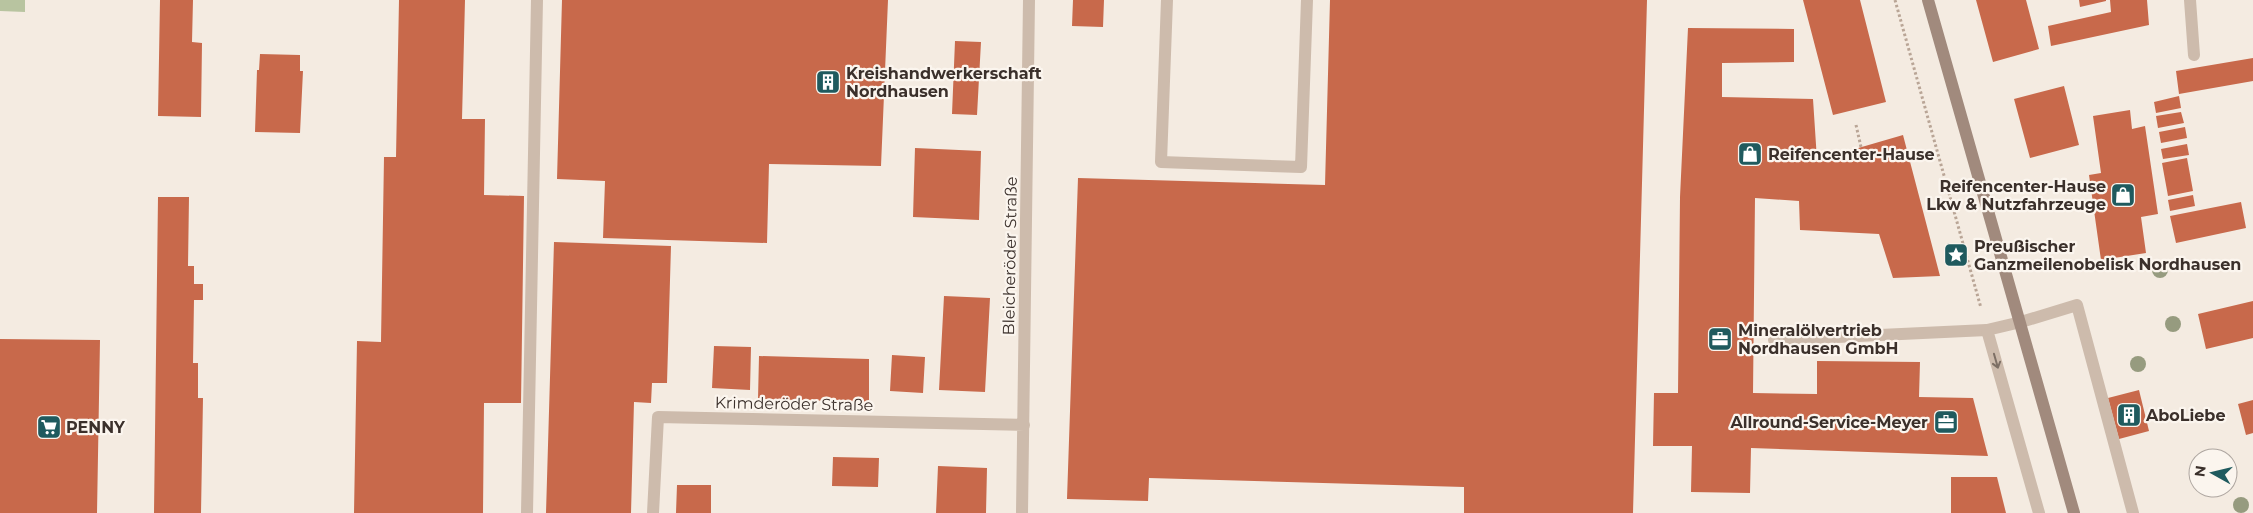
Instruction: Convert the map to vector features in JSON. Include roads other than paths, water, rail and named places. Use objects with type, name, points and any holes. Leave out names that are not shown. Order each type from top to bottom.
[{"type":"main road","points":[[1928,0],[2074,513]]},
{"type":"street","points":[[527,513],[537,0]]},
{"type":"street","name":"Bleicheröder Straße","points":[[1022,513],[1029,0]]},
{"type":"street","points":[[1167,0],[1161,162],[1301,167],[1307,0]]},
{"type":"street","points":[[2190,0],[2194,55]]},
{"type":"street","points":[[1774,340],[1987,330],[2078,306],[2134,513]]},
{"type":"street","points":[[1987,330],[2038,513]]},
{"type":"street","name":"Krimderöder Straße","points":[[653,513],[658,417],[1024,425]]},
{"type":"place","name":"Kreishandwerkerschaft Nordhausen","points":[[828,82]]},
{"type":"place","name":"Reifencenter-Hause","points":[[1750,154]]},
{"type":"place","name":"Reifencenter-Hause Lkw & Nutzfahrzeuge","points":[[2123,195]]},
{"type":"place","name":"Preußischer Ganzmeilenobelisk Nordhausen","points":[[1956,255]]},
{"type":"place","name":"Mineralölvertrieb Nordhausen GmbH","points":[[1720,339]]},
{"type":"place","name":"AboLiebe","points":[[2129,415]]},
{"type":"place","name":"Allround-Service-Meyer","points":[[1946,422]]},
{"type":"place","name":"PENNY","points":[[49,427]]}]
